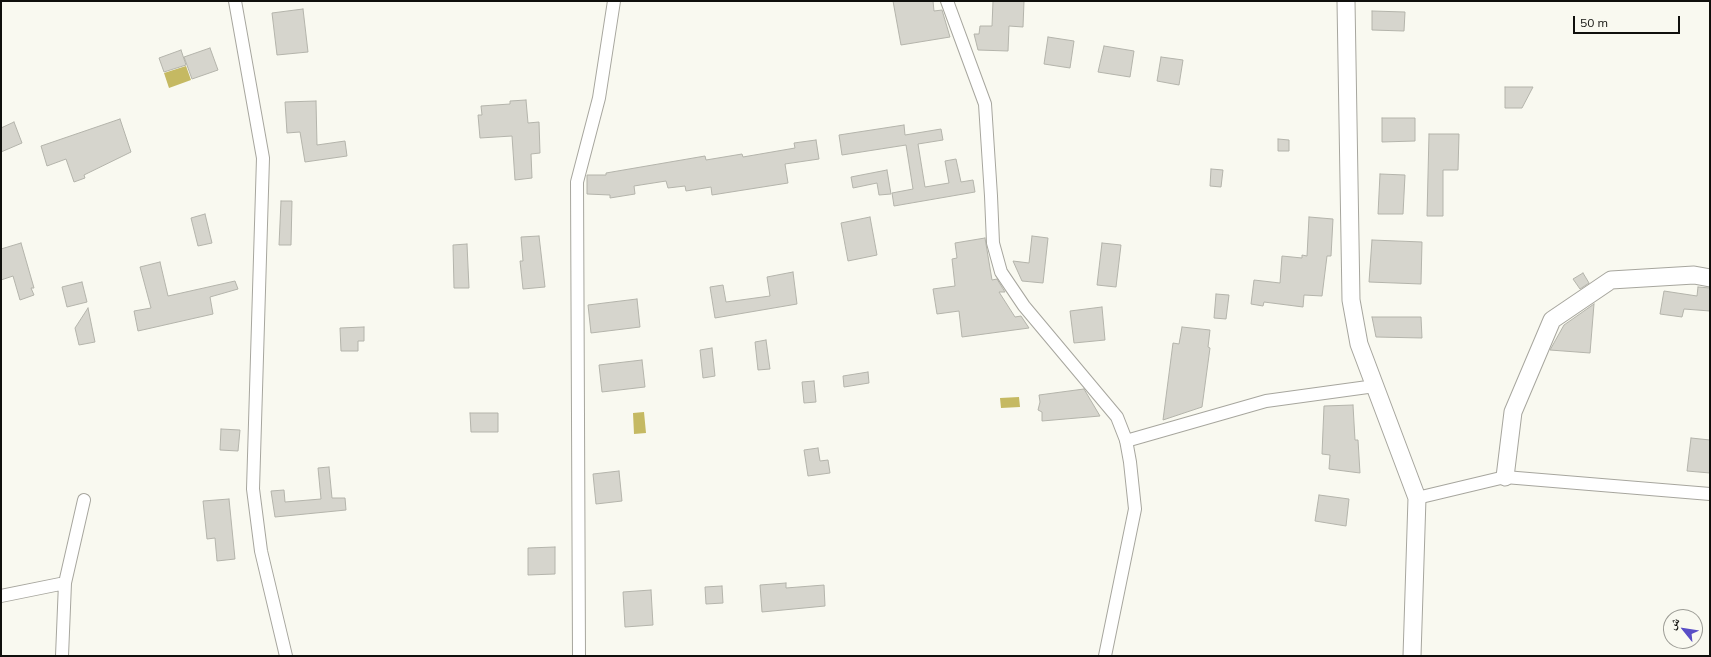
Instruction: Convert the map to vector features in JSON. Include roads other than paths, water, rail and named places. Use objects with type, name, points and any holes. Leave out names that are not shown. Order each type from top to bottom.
[{"type":"main road","points":[[1346,1],[1351,300],[1358,344],[1417,498],[1412,656]]},
{"type":"main road","points":[[1505,477],[1513,412],[1552,320],[1611,280],[1694,275],[1710,278]]},
{"type":"street","points":[[235,1],[263,158],[253,489],[262,551],[286,656]]},
{"type":"street","points":[[579,656],[577,182],[599,98],[614,1]]},
{"type":"street","points":[[947,1],[985,104],[992,196],[993,243],[1001,272],[1024,306],[1116,417],[1126,441],[1130,462],[1135,509],[1105,656]]},
{"type":"street","points":[[1126,441],[1266,401],[1375,386]]},
{"type":"street","points":[[1417,498],[1505,477],[1710,494]]},
{"type":"street","points":[[62,656],[64,583],[84,500]]},
{"type":"street","points":[[1,596],[64,583]]}]
